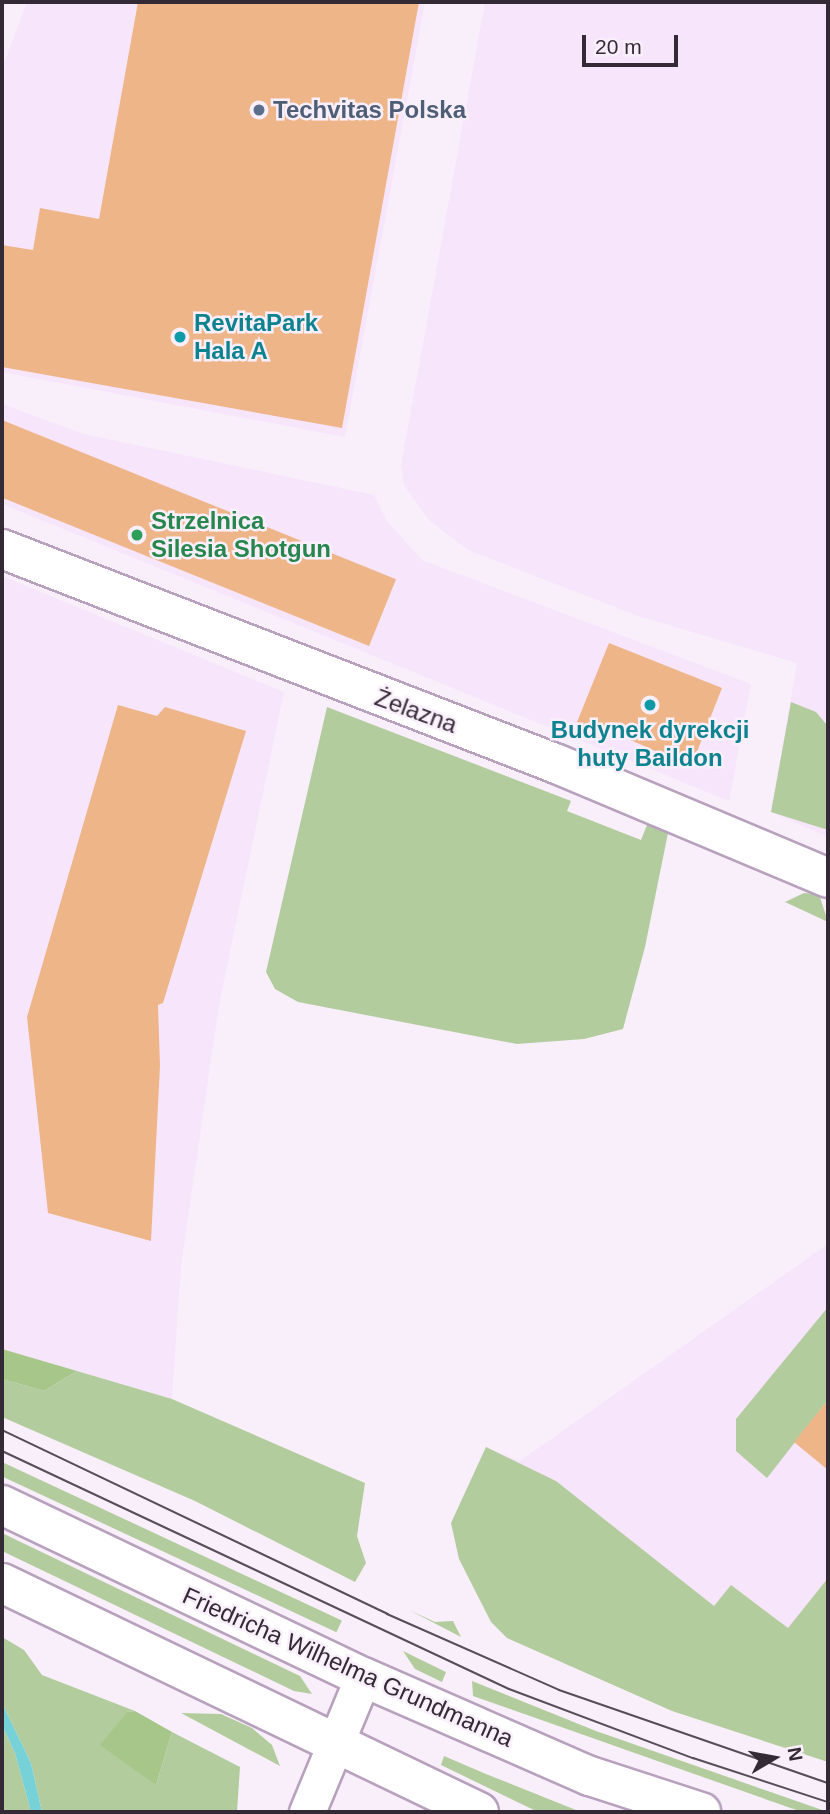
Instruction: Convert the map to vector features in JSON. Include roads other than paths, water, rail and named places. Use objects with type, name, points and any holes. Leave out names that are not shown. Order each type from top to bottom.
[{"type":"main road","name":"Żelazna","points":[[2,549],[557,764],[828,878]]},
{"type":"main road","name":"Friedricha Wilhelma Grundmanna","points":[[2,1505],[363,1677],[590,1776],[701,1812]]},
{"type":"main road","points":[[2,1583],[340,1742],[479,1812]]},
{"type":"street","points":[[307,1812],[340,1742],[363,1677]]},
{"type":"water","points":[[2,1703],[31,1763],[42,1812],[31,1812],[15,1753],[2,1725]]},
{"type":"tram line","points":[[2,1430],[387,1614],[559,1690],[828,1783]]},
{"type":"tram line","points":[[2,1451],[509,1689],[693,1758],[828,1802]]},
{"type":"place","name":"Techvitas Polska","points":[[259,110]]},
{"type":"place","name":"RevitaPark Hala A","points":[[180,337]]},
{"type":"place","name":"Strzelnica Silesia Shotgun","points":[[137,535]]},
{"type":"place","name":"Budynek dyrekcji huty Baildon","points":[[650,705]]}]
